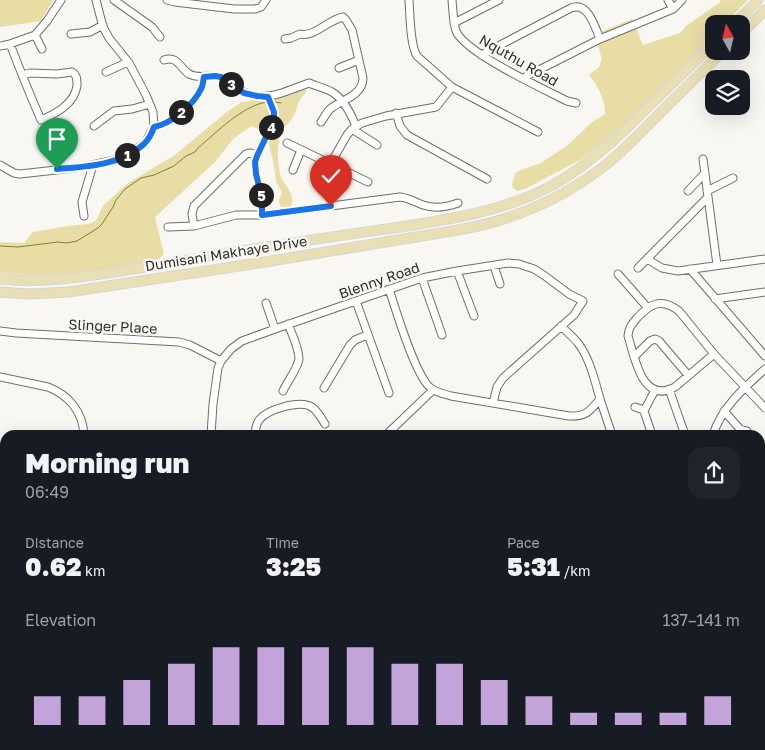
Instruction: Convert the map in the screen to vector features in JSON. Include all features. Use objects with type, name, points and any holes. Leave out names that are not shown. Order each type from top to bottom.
[{"type":"main road","points":[[743,15],[758,0]]},
{"type":"main road","points":[[750,25],[765,10]]},
{"type":"main road","name":"Dumisani Makhaye Drive","points":[[0,279],[45,281],[86,276],[467,216],[512,203],[553,185],[596,156],[626,130],[705,52]]},
{"type":"main road","name":"Dumisani Makhaye Drive","points":[[0,292],[36,294],[69,292],[472,228],[508,218],[558,196],[603,167],[715,60]]},
{"type":"street","points":[[0,46],[35,35],[61,0]]},
{"type":"street","points":[[0,165],[14,173],[27,174],[93,165],[115,160],[131,153],[145,143],[154,127],[153,112],[146,94],[128,62],[109,38],[96,0]]},
{"type":"street","points":[[114,0],[152,26],[160,37]]},
{"type":"street","points":[[167,0],[234,9],[258,9],[264,5],[266,0]]},
{"type":"street","points":[[409,0],[417,56],[452,88],[538,132]]},
{"type":"street","name":"Nquthu Road","points":[[452,0],[454,23],[456,31],[462,40],[481,55],[567,101],[576,103]]},
{"type":"street","points":[[454,23],[499,0]]},
{"type":"street","points":[[668,0],[673,9]]},
{"type":"street","points":[[524,78],[600,39],[673,9],[682,0]]},
{"type":"street","points":[[481,55],[576,6],[587,12],[600,39]]},
{"type":"street","points":[[285,39],[314,32],[340,17],[345,18],[352,30],[363,84],[349,99],[329,110],[321,122]]},
{"type":"street","points":[[71,34],[90,32],[103,25]]},
{"type":"street","points":[[35,35],[42,49]]},
{"type":"street","points":[[10,44],[22,75],[42,120],[60,111],[76,90],[75,74],[70,72],[22,75]]},
{"type":"street","points":[[164,60],[173,59],[189,74],[204,77],[221,77],[244,93],[257,96],[268,97],[309,83],[331,91],[343,101],[351,115],[354,128],[377,145]]},
{"type":"street","points":[[339,68],[359,60]]},
{"type":"street","points":[[106,72],[128,62]]},
{"type":"street","points":[[154,127],[168,122],[184,110],[201,90],[204,77]]},
{"type":"street","points":[[331,206],[328,176],[331,164],[347,135],[354,128],[368,121],[396,113],[436,107],[452,88]]},
{"type":"street","points":[[262,215],[262,198],[256,168],[257,156],[274,120],[274,112],[268,97]]},
{"type":"street","points":[[94,126],[114,111],[150,104]]},
{"type":"street","points":[[396,113],[400,126],[407,135],[487,179]]},
{"type":"street","points":[[287,144],[368,182]]},
{"type":"street","points":[[292,170],[301,150]]},
{"type":"street","points":[[194,226],[192,214],[194,206],[246,154],[250,152],[257,156]]},
{"type":"street","points":[[703,159],[717,265]]},
{"type":"street","points":[[84,216],[82,202],[93,165]]},
{"type":"street","points":[[688,191],[705,173]]},
{"type":"street","points":[[638,268],[707,194],[733,178]]},
{"type":"street","points":[[168,227],[194,226],[230,216],[262,215],[400,197],[432,207],[458,203]]},
{"type":"street","points":[[647,259],[662,268],[678,271],[765,259]]},
{"type":"street","name":"Blenny Road","points":[[221,361],[242,341],[422,278],[508,263],[527,266],[583,301],[578,310],[561,326]]},
{"type":"street","points":[[494,266],[500,284]]},
{"type":"street","points":[[690,269],[765,356]]},
{"type":"street","points":[[457,271],[474,316]]},
{"type":"street","points":[[618,274],[647,308]]},
{"type":"street","points":[[422,278],[442,335]]},
{"type":"street","points":[[389,290],[416,364],[422,376],[433,390],[451,396],[575,416],[586,414],[600,399]]},
{"type":"street","points":[[715,299],[765,292]]},
{"type":"street","points":[[356,301],[389,393]]},
{"type":"street","points":[[266,303],[274,329]]},
{"type":"street","points":[[714,354],[674,386],[669,389],[655,390],[640,376],[628,331],[647,308],[662,304],[675,308],[714,354],[765,408]]},
{"type":"street","points":[[283,391],[299,359],[288,324]]},
{"type":"street","points":[[493,403],[497,387],[503,378],[561,326],[580,345],[584,353],[610,430]]},
{"type":"street","name":"Slinger Place","points":[[0,331],[178,342],[190,345],[221,361]]},
{"type":"street","points":[[324,388],[350,346],[355,340],[367,335]]},
{"type":"street","points":[[634,357],[651,340],[656,339],[688,375]]},
{"type":"street","points":[[210,430],[212,404],[218,368],[221,361]]},
{"type":"street","points":[[714,430],[724,411],[745,387],[765,369]]},
{"type":"street","points":[[0,377],[40,384],[56,390],[74,405],[79,414],[83,430]]},
{"type":"street","points":[[669,389],[683,430]]},
{"type":"street","points":[[391,430],[433,390]]},
{"type":"street","points":[[650,430],[644,410],[655,390]]},
{"type":"street","points":[[256,430],[260,419],[265,415],[295,405],[308,405],[312,407],[325,424]]},
{"type":"street","points":[[634,407],[644,410]]},
{"type":"street","points":[[724,411],[740,429],[744,430]]},
{"type":"shaded area","points":[[0,0],[53,0],[41,21],[0,27]]},
{"type":"shaded area","points":[[721,0],[748,0],[733,15],[705,15],[705,43],[641,109],[611,136],[580,160],[525,189],[517,191],[513,188],[512,184],[516,172],[541,163],[568,145],[591,123],[605,114],[604,103],[600,93],[589,75],[599,67],[602,59],[595,36],[632,19],[643,45],[680,33],[686,26]]},
{"type":"shaded area","points":[[303,89],[306,90],[306,93],[300,99],[293,117],[283,130],[278,149],[279,169],[291,195],[291,207],[280,206],[279,200],[282,192],[276,182],[266,132],[251,126],[233,139],[215,162],[155,217],[164,254],[159,259],[60,274],[20,275],[0,273],[0,242],[24,243],[33,232],[88,224],[96,221],[103,206],[128,183],[175,155],[228,111],[242,102],[282,97]]},
{"type":"waterway","points":[[0,246],[18,247],[77,241],[102,224],[125,189],[141,178],[154,175],[174,166],[186,156],[195,152],[221,128],[239,115],[248,109],[266,102]]},
{"type":"waterway","points":[[274,102],[281,103]]},
{"type":"route","points":[[57,169],[93,165],[115,160],[131,153],[145,143],[154,127],[168,122],[184,110],[201,90],[204,77],[217,76],[232,84],[241,92],[268,97],[274,112],[273,123],[255,162],[262,198],[262,215],[331,206]]}]
